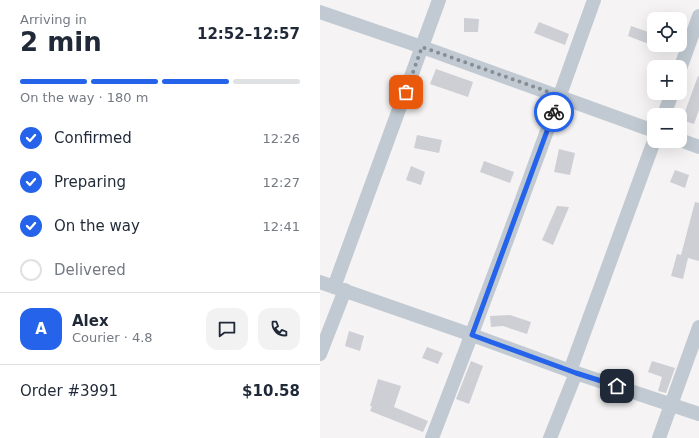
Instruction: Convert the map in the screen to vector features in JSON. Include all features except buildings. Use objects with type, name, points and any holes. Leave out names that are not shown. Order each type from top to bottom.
[{"type":"street","points":[[320,354],[340,289],[439,0]]},
{"type":"street","points":[[432,438],[472,335],[594,0]]},
{"type":"street","points":[[320,12],[560,96],[647,128]]},
{"type":"street","points":[[683,60],[699,16]]},
{"type":"street","points":[[687,143],[699,147]]},
{"type":"street","points":[[550,438],[652,148]]},
{"type":"street","points":[[320,282],[573,372],[699,414]]},
{"type":"street","points":[[659,438],[699,327]]},
{"type":"way so far","points":[[406,92],[422,47],[560,96],[554,112]]},
{"type":"route","points":[[554,112],[472,335],[576,373],[617,386]]}]
